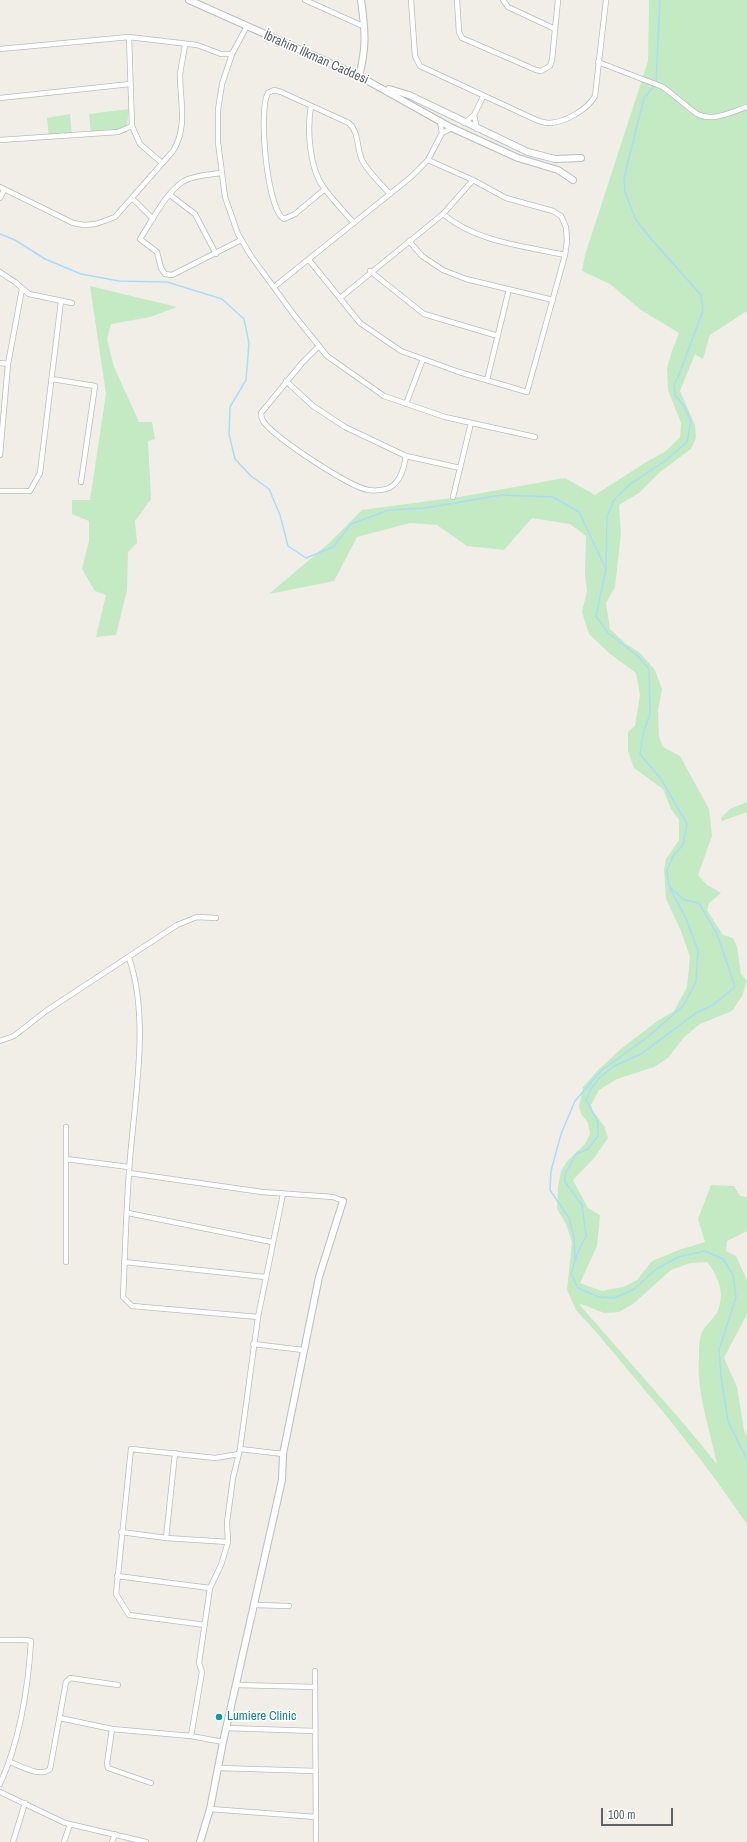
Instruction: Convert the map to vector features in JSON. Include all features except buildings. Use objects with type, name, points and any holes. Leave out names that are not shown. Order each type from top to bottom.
[{"type":"street","name":"İbrahim İlkman Caddesi","points":[[189,0],[359,76],[452,128],[518,158],[558,170],[573,180]]},
{"type":"street","points":[[305,0],[316,2],[365,27]]},
{"type":"street","points":[[359,76],[365,47],[365,27],[361,0]]},
{"type":"street","points":[[410,0],[415,56],[420,66],[483,97],[542,122],[559,122],[585,108],[592,101],[597,88],[598,62],[606,0]]},
{"type":"street","points":[[457,0],[459,32],[462,38],[541,71],[550,66],[556,29],[558,0]]},
{"type":"street","points":[[503,0],[508,7],[556,29]]},
{"type":"street","points":[[246,26],[232,54],[222,84],[218,110],[221,173],[230,212],[241,240],[274,287],[326,356],[384,396],[445,417],[535,437]]},
{"type":"street","points":[[0,49],[129,37],[197,45],[221,54],[232,54]]},
{"type":"street","points":[[129,37],[132,126],[140,144],[162,164]]},
{"type":"street","points":[[0,198],[2,189],[62,219],[84,225],[96,224],[115,217],[162,164],[179,141],[182,128],[180,73],[185,44]]},
{"type":"street","points":[[598,62],[663,87],[703,117],[714,117],[747,107]]},
{"type":"street","points":[[0,98],[130,84]]},
{"type":"street","points":[[378,86],[409,95],[464,123],[528,152],[555,159],[581,158]]},
{"type":"street","points":[[325,189],[295,214],[284,219],[278,214],[271,192],[263,130],[263,106],[266,96],[270,91],[277,91],[341,119],[352,126],[363,162],[390,194]]},
{"type":"street","points":[[464,123],[474,115],[483,97]]},
{"type":"street","points":[[311,106],[309,131],[317,174],[325,189],[354,223]]},
{"type":"street","points":[[474,115],[477,129]]},
{"type":"street","points":[[440,122],[442,133]]},
{"type":"street","points":[[0,140],[118,132],[132,126]]},
{"type":"street","points":[[274,287],[411,177],[428,160],[442,133],[452,128]]},
{"type":"street","points":[[309,260],[360,323],[401,351],[458,372],[527,392],[554,300],[565,255],[567,232],[560,216],[546,209],[506,198],[472,180],[428,160]]},
{"type":"street","points":[[221,173],[195,177],[185,181],[170,195],[140,239],[157,252],[161,268],[166,274],[172,275],[241,240]]},
{"type":"street","points":[[340,298],[443,214],[472,180]]},
{"type":"street","points":[[170,195],[195,214],[216,254]]},
{"type":"street","points":[[132,198],[153,219]]},
{"type":"street","points":[[443,214],[456,224],[477,234],[565,255]]},
{"type":"street","points":[[409,241],[422,256],[443,270],[466,279],[554,300]]},
{"type":"street","points":[[0,272],[29,294],[72,303]]},
{"type":"street","points":[[370,272],[424,314],[498,336]]},
{"type":"street","points":[[0,455],[8,364],[22,289]]},
{"type":"street","points":[[487,380],[509,289]]},
{"type":"street","points":[[0,491],[30,491],[40,473],[61,301]]},
{"type":"street","points":[[319,346],[286,381],[260,413],[263,421],[287,442],[316,463],[368,490],[390,488],[398,480],[404,468],[406,456]]},
{"type":"street","points":[[406,404],[423,359]]},
{"type":"street","points":[[0,363],[8,364]]},
{"type":"street","points":[[52,379],[95,386],[81,482]]},
{"type":"street","points":[[286,381],[313,406],[345,428],[406,456],[460,468]]},
{"type":"street","points":[[453,497],[471,423]]},
{"type":"street","points":[[0,1040],[14,1036],[46,1011],[129,958],[177,925],[197,916],[216,918]]},
{"type":"street","points":[[129,958],[134,972],[140,1030],[129,1167],[123,1297],[132,1306],[258,1317]]},
{"type":"street","points":[[66,1128],[66,1262]]},
{"type":"street","points":[[66,1159],[129,1167]]},
{"type":"street","points":[[129,1173],[236,1189],[334,1197],[343,1201],[319,1277],[283,1454],[282,1480],[226,1728],[210,1809],[200,1842]]},
{"type":"street","points":[[191,1736],[202,1672],[199,1663],[210,1588],[222,1565],[228,1542],[227,1522],[233,1478],[240,1452],[253,1344],[265,1276],[283,1194]]},
{"type":"street","points":[[128,1213],[272,1242]]},
{"type":"street","points":[[124,1262],[265,1276]]},
{"type":"street","points":[[253,1344],[304,1350]]},
{"type":"street","points":[[205,1625],[129,1614],[116,1594],[121,1532],[131,1449],[215,1458],[240,1452],[283,1454]]},
{"type":"street","points":[[166,1538],[175,1453]]},
{"type":"street","points":[[121,1532],[166,1538],[228,1542]]},
{"type":"street","points":[[117,1576],[210,1588]]},
{"type":"street","points":[[254,1605],[289,1606]]},
{"type":"street","points":[[0,1640],[32,1641],[29,1673],[10,1762],[0,1784]]},
{"type":"street","points":[[315,1671],[316,1842]]},
{"type":"street","points":[[10,1762],[41,1773],[49,1770],[66,1682],[70,1678],[118,1685]]},
{"type":"street","points":[[236,1685],[315,1687]]},
{"type":"street","points":[[60,1718],[112,1729],[191,1736],[223,1742]]},
{"type":"street","points":[[226,1728],[315,1731]]},
{"type":"street","points":[[112,1729],[107,1764],[108,1768],[151,1783]]},
{"type":"street","points":[[218,1768],[316,1771]]},
{"type":"street","points":[[142,1787],[143,1781]]},
{"type":"street","points":[[0,1792],[70,1824],[146,1842]]},
{"type":"street","points":[[13,1842],[25,1803]]},
{"type":"street","points":[[210,1809],[316,1817]]},
{"type":"street","points":[[64,1842],[70,1824]]},
{"type":"street","points":[[112,1842],[115,1834]]},
{"type":"green space","points":[[649,0],[747,0],[747,311],[710,335],[703,359],[695,354],[680,391],[695,425],[696,438],[691,449],[660,472],[639,493],[619,505],[621,533],[615,587],[606,603],[610,629],[625,643],[640,653],[655,670],[662,689],[658,711],[659,737],[663,747],[680,756],[709,809],[712,836],[698,875],[707,885],[721,893],[709,903],[707,910],[723,935],[733,938],[737,947],[741,974],[747,981],[742,996],[732,1011],[700,1024],[684,1037],[668,1058],[654,1067],[617,1079],[599,1090],[591,1105],[593,1111],[604,1126],[608,1138],[595,1157],[573,1180],[588,1208],[600,1215],[597,1246],[580,1283],[602,1291],[623,1287],[637,1280],[652,1261],[679,1250],[705,1242],[698,1219],[711,1185],[734,1186],[740,1196],[747,1197],[747,1231],[727,1241],[726,1251],[736,1256],[747,1280],[747,1314],[724,1358],[737,1387],[744,1430],[747,1436],[747,1524],[713,1476],[669,1419],[576,1310],[567,1290],[572,1242],[566,1224],[557,1209],[558,1187],[561,1171],[568,1160],[585,1144],[590,1134],[588,1123],[581,1114],[579,1107],[583,1087],[599,1069],[622,1048],[659,1020],[674,1011],[687,987],[690,957],[681,931],[666,899],[664,870],[666,859],[679,840],[679,820],[671,809],[663,789],[634,768],[628,751],[628,732],[635,726],[640,695],[636,673],[609,653],[589,634],[582,612],[587,591],[585,573],[586,536],[570,524],[532,518],[504,550],[467,546],[437,525],[410,523],[357,537],[334,581],[269,594],[328,544],[362,510],[459,497],[565,478],[595,495],[666,451],[680,437],[681,423],[668,390],[667,368],[679,333],[641,310],[610,284],[582,271],[585,255],[648,61]],"holes":[[[707,1262],[712,1268],[718,1282],[721,1296],[718,1310],[701,1334],[699,1344],[699,1370],[704,1410],[717,1464],[579,1304],[604,1313],[619,1312],[633,1304],[671,1270],[690,1263]]]},
{"type":"green space","points":[[129,109],[126,133],[91,135],[89,114]]},
{"type":"green space","points":[[70,114],[72,137],[49,138],[47,118]]},
{"type":"green space","points":[[90,286],[177,307],[150,317],[111,324],[107,339],[114,367],[139,422],[152,422],[155,439],[148,441],[151,499],[135,521],[137,543],[128,552],[127,590],[116,635],[96,637],[106,595],[95,591],[82,569],[89,541],[89,521],[72,514],[72,500],[90,500],[106,394]]},
{"type":"green space","points":[[747,802],[747,812],[722,821],[721,818],[730,809]]},
{"type":"waterway","points":[[656,83],[660,0]]},
{"type":"waterway","points":[[575,1260],[574,1237],[569,1218],[550,1190],[551,1171],[561,1134],[575,1101],[601,1071],[649,1036],[683,1006],[696,982],[698,950],[687,921],[669,886],[667,871],[673,856],[683,845],[687,824],[661,779],[640,754],[643,734],[650,714],[649,669],[639,657],[608,633],[596,616],[606,569],[607,516],[614,500],[629,485],[665,461],[687,442],[691,422],[684,406],[675,395],[674,385],[703,310],[701,295],[636,220],[625,192],[624,178],[644,98],[654,86]]},
{"type":"waterway","points":[[0,234],[15,240],[45,259],[81,274],[119,281],[167,282],[222,299],[244,319],[249,343],[246,380],[230,407],[229,434],[235,459],[251,476],[269,489],[280,515],[288,546],[306,558],[333,547],[351,524],[389,510],[425,508],[502,495],[553,497],[579,512],[605,567]]},
{"type":"waterway","points":[[670,887],[684,900],[699,903],[717,934],[735,987],[713,1005],[696,1013],[641,1054],[614,1066],[599,1078],[591,1089],[586,1100],[598,1122],[598,1136],[588,1149],[576,1154],[565,1174],[565,1182],[582,1205],[586,1236],[578,1252],[571,1274],[578,1288],[599,1297],[614,1298],[633,1290],[655,1270],[678,1257],[705,1251],[723,1259],[733,1275],[736,1297],[719,1350],[721,1376],[728,1421],[747,1460]]},
{"type":"place","name":"Lumiere Clinic","points":[[219,1717]]}]
